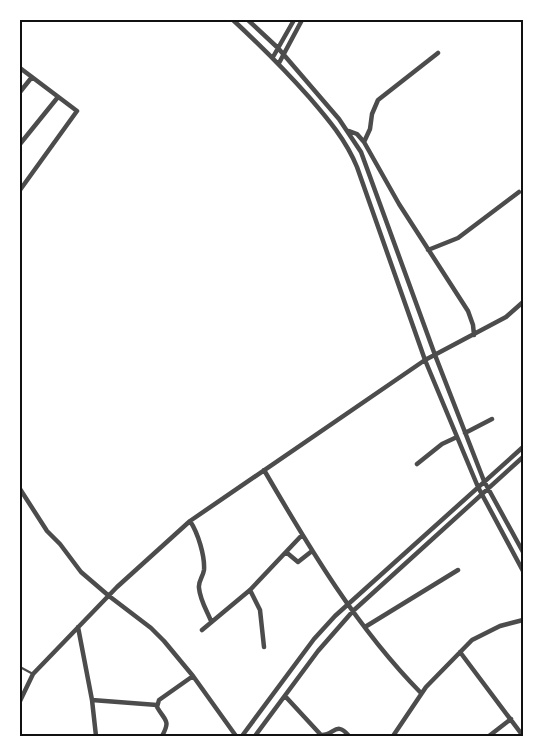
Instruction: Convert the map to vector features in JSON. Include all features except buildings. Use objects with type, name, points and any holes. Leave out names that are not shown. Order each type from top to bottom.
[{"type":"street","points":[[233,20],[273,57],[333,125],[349,149],[425,360],[481,495],[523,571]]},
{"type":"street","points":[[248,20],[278,48],[348,131],[366,163],[435,355],[484,481],[523,552]]},
{"type":"street","points":[[273,57],[294,20]]},
{"type":"street","points":[[278,63],[302,20]]},
{"type":"street","points":[[364,142],[370,129],[372,114],[378,100],[438,53]]},
{"type":"street","points":[[20,68],[77,112],[20,190]]},
{"type":"street","points":[[20,92],[32,77]]},
{"type":"street","points":[[20,144],[58,97]]},
{"type":"street","points":[[348,131],[357,134],[364,142],[389,188],[468,311],[474,335]]},
{"type":"street","points":[[428,250],[463,235],[519,192]]},
{"type":"street","points":[[20,701],[32,674],[108,596],[190,521],[425,360],[506,317],[523,302]]},
{"type":"street","points":[[466,433],[492,419]]},
{"type":"street","points":[[417,464],[442,444],[457,437]]},
{"type":"street","points":[[242,736],[318,635],[348,603],[523,447]]},
{"type":"street","points":[[255,736],[329,637],[353,611],[523,457]]},
{"type":"street","points":[[264,470],[312,552],[353,611],[389,659],[421,693]]},
{"type":"street","points":[[20,489],[47,531],[60,544],[81,572],[108,596],[151,628],[164,641],[193,676],[236,736]]},
{"type":"street","points":[[190,521],[198,536],[204,570],[199,581],[199,590],[211,622]]},
{"type":"street","points":[[202,630],[250,590],[302,535]]},
{"type":"street","points":[[286,552],[298,562],[312,552]]},
{"type":"street","points":[[365,627],[458,570]]},
{"type":"street","points":[[250,590],[260,610],[264,647]]},
{"type":"street","points":[[393,736],[421,693],[460,652],[478,636],[500,626],[523,620]]},
{"type":"street","points":[[78,627],[92,700],[96,736]]},
{"type":"street","points":[[460,652],[523,736]]},
{"type":"street","points":[[162,736],[166,730],[167,721],[158,710],[157,705],[160,698],[193,676]]},
{"type":"street","points":[[285,696],[321,735],[326,735],[339,729],[344,730],[349,736]]},
{"type":"street","points":[[92,700],[157,705]]},
{"type":"street","points":[[489,736],[511,719]]},
{"type":"lane","points":[[20,667],[32,674]]}]
